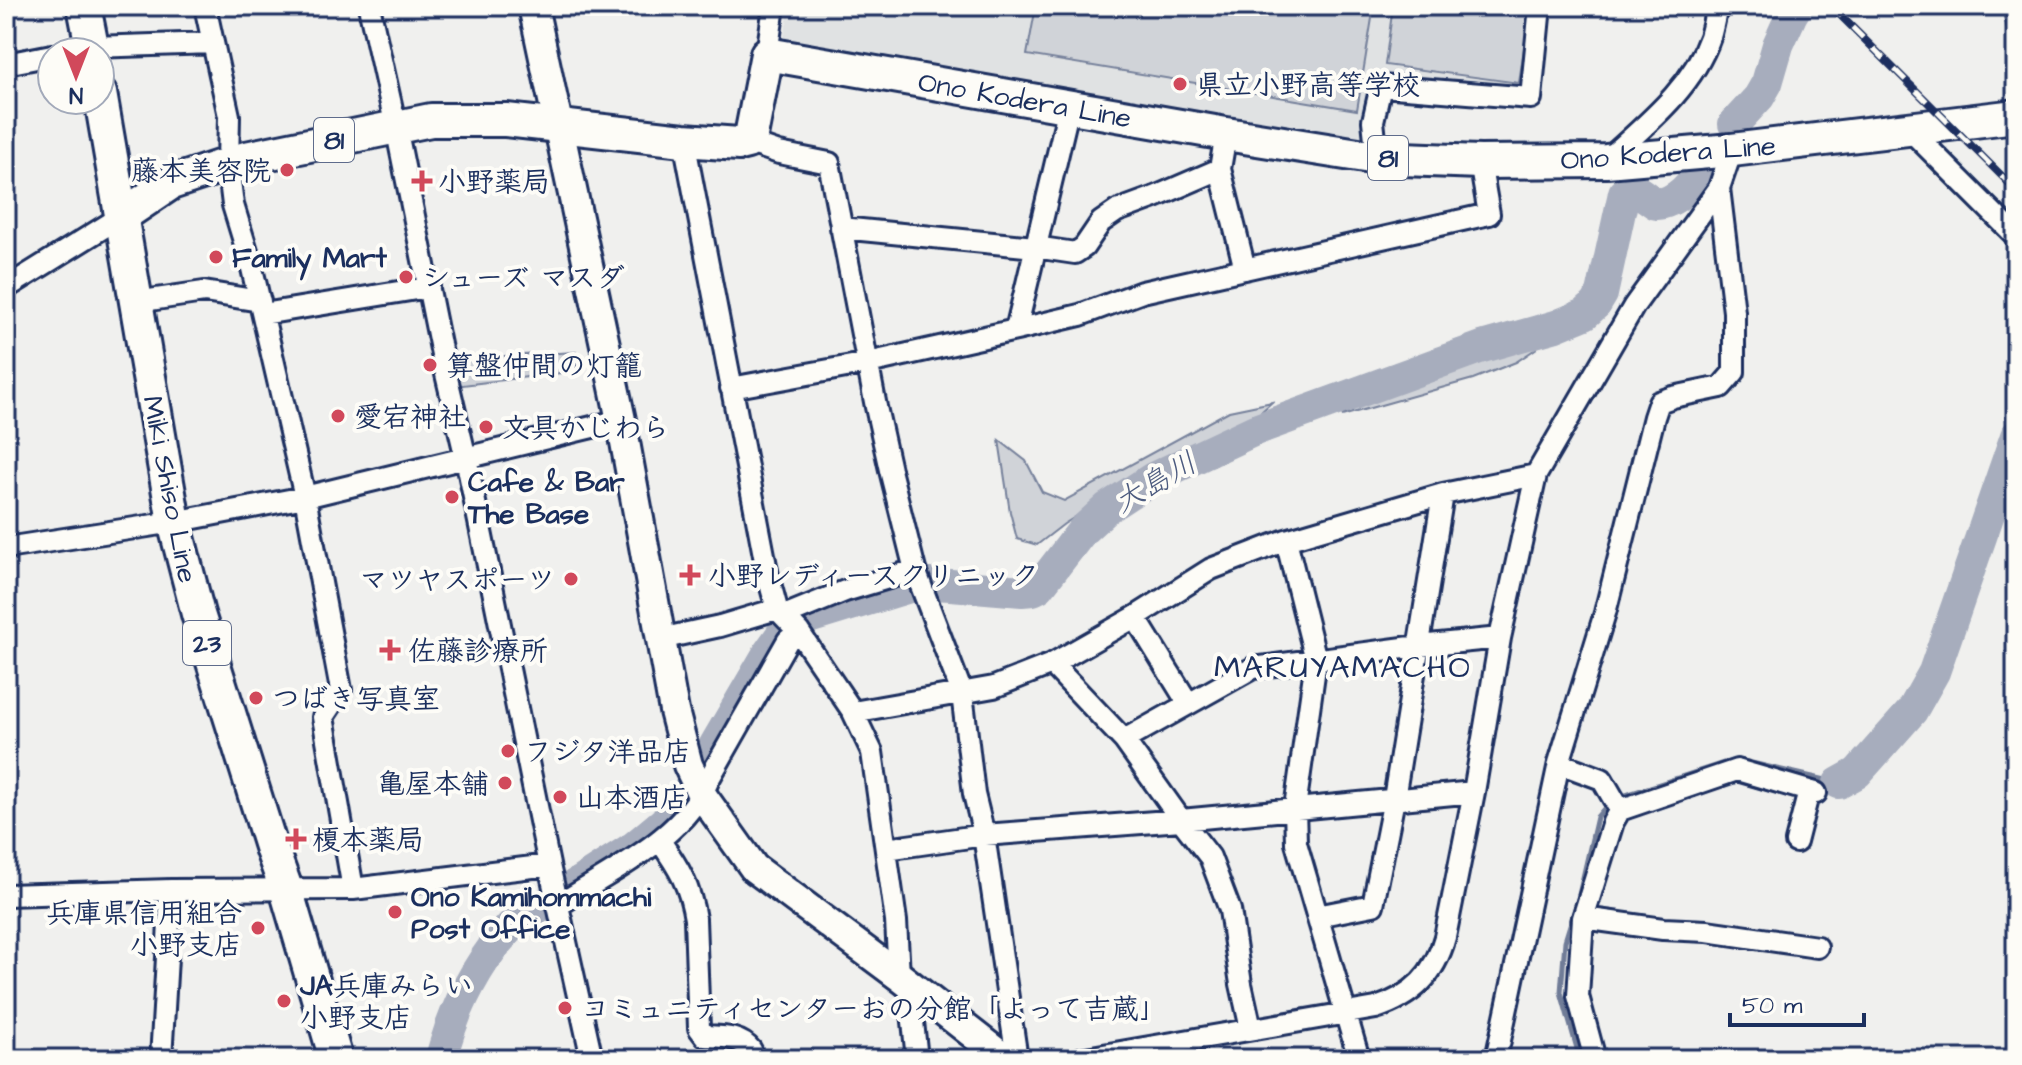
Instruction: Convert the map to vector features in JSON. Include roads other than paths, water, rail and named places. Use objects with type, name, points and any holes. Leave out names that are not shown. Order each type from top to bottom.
[{"type":"main road","points":[[84,6],[84,36]]},
{"type":"main road","points":[[747,142],[751,136],[767,54]]},
{"type":"main road","name":"Ono Kodera Line","points":[[767,54],[1377,158],[1480,162],[1606,161],[1732,150],[2016,116]]},
{"type":"main road","name":"Miki Shiso Line","points":[[104,116],[174,522],[198,614],[286,889],[336,1058]]},
{"type":"main road","name":"81","points":[[122,216],[171,183],[246,158],[431,120],[516,121],[684,140],[747,142]]},
{"type":"street","points":[[205,6],[229,116],[228,164],[233,205],[262,307],[305,497],[341,690],[323,717],[353,889]]},
{"type":"street","points":[[369,6],[592,1059]]},
{"type":"street","points":[[533,6],[621,420],[660,639],[688,765],[702,795],[754,868],[1005,1059]]},
{"type":"street","points":[[767,54],[774,6]]},
{"type":"street","points":[[1377,158],[1373,121],[1381,86],[1531,98],[1540,6]]},
{"type":"street","points":[[1606,161],[1663,109],[1689,78],[1709,39],[1716,6]]},
{"type":"street","points":[[116,48],[213,43]]},
{"type":"street","points":[[6,64],[36,58]]},
{"type":"street","points":[[1016,330],[1069,107]]},
{"type":"street","points":[[1909,129],[2016,236]]},
{"type":"street","points":[[1226,134],[1220,169],[1245,269]]},
{"type":"street","points":[[684,140],[768,576],[787,619],[853,712],[872,752],[917,1059]]},
{"type":"street","points":[[747,142],[779,153],[829,163],[878,420],[915,570],[962,693],[974,794],[984,835],[1017,1059]]},
{"type":"street","points":[[1080,1059],[1376,1008],[1404,997],[1435,965],[1445,937],[1500,638],[1536,475],[1634,306],[1719,188],[1732,150]]},
{"type":"street","points":[[731,388],[868,363],[1016,330],[1080,315],[1142,292],[1489,214],[1480,162]]},
{"type":"street","points":[[841,228],[1075,253],[1084,247],[1101,222],[1117,211],[1220,169]]},
{"type":"street","points":[[1496,1059],[1559,763],[1605,613],[1659,402],[1721,387],[1734,372],[1734,312],[1719,188]]},
{"type":"street","points":[[6,288],[122,216]]},
{"type":"street","points":[[136,302],[204,292],[262,307],[429,287]]},
{"type":"street","points":[[6,548],[174,522],[305,497],[621,420]]},
{"type":"street","points":[[853,712],[994,687],[1052,664],[1211,569],[1286,540],[1443,494],[1536,475]]},
{"type":"street","points":[[1317,916],[1373,905],[1394,799],[1443,494]]},
{"type":"street","points":[[1286,540],[1316,660],[1295,808],[1296,843],[1359,1059]]},
{"type":"street","points":[[660,639],[720,626],[787,619],[845,591],[915,570]]},
{"type":"street","points":[[1135,617],[1188,703]]},
{"type":"street","points":[[559,905],[660,841],[702,795],[788,640],[787,619]]},
{"type":"street","points":[[1124,740],[1253,668],[1500,638]]},
{"type":"street","points":[[1052,664],[1124,740],[1210,857],[1230,910],[1251,1029]]},
{"type":"street","points":[[1559,763],[1602,779],[1616,804],[1583,918],[1578,996],[1595,1059]]},
{"type":"street","points":[[1616,804],[1737,770],[1812,792],[1796,842]]},
{"type":"street","points":[[886,849],[984,835],[1474,792]]},
{"type":"street","points":[[660,841],[680,869],[693,904],[699,1028],[705,1036],[745,1042],[751,1050],[751,1059]]},
{"type":"street","points":[[6,895],[353,889],[549,865]]},
{"type":"street","points":[[161,1059],[171,890]]},
{"type":"street","points":[[1583,918],[1817,947]]},
{"type":"water","points":[[2001,6],[2016,6],[2016,62]]},
{"type":"waterway","name":"大島川","points":[[1734,124],[1759,97],[1767,83],[1778,45],[1797,6]]},
{"type":"waterway","name":"大島川","points":[[441,1059],[461,1001],[501,938],[511,926],[634,847],[664,822],[684,798],[786,628],[802,620],[913,586],[931,584],[1033,590],[1039,587],[1083,530],[1107,508],[1153,478],[1255,430],[1482,347],[1556,326],[1585,314],[1602,294],[1624,193],[1631,190],[1656,204],[1664,203],[1686,189],[1708,162]]},
{"type":"waterway","points":[[1839,783],[1857,773],[1912,711],[1934,672],[2016,436]]},
{"type":"waterway","points":[[1617,798],[1724,763],[1743,761],[1839,783]]},
{"type":"waterway","points":[[1580,1059],[1561,992],[1565,941],[1597,817],[1609,803]]},
{"type":"railway","points":[[1831,6],[2016,190]]},
{"type":"place","name":"県立小野高等学校","points":[[1180,84]]},
{"type":"place","name":"藤本美容院","points":[[287,170]]},
{"type":"place","name":"小野薬局","points":[[422,181]]},
{"type":"place","name":"Family Mart","points":[[216,257]]},
{"type":"place","name":"シューズ マスダ","points":[[406,277]]},
{"type":"place","name":"算盤仲間の灯籠","points":[[430,365]]},
{"type":"place","name":"愛宕神社","points":[[338,416]]},
{"type":"place","name":"文具かじわら","points":[[486,427]]},
{"type":"place","name":"Cafe & Bar The Base","points":[[452,497]]},
{"type":"place","name":"小野レディースクリニック","points":[[690,575]]},
{"type":"place","name":"マツヤスポーツ","points":[[571,579]]},
{"type":"place","name":"佐藤診療所","points":[[390,650]]},
{"type":"place","name":"つばき写真室","points":[[256,698]]},
{"type":"place","name":"フジタ洋品店","points":[[508,751]]},
{"type":"place","name":"亀屋本舗","points":[[505,783]]},
{"type":"place","name":"山本酒店","points":[[560,797]]},
{"type":"place","name":"榎本薬局","points":[[296,839]]},
{"type":"place","name":"Ono Kamihommachi Post Office","points":[[395,912]]},
{"type":"place","name":"兵庫県信用組合 小野支店","points":[[258,928]]},
{"type":"place","name":"JA兵庫みらい 小野支店","points":[[284,1001]]},
{"type":"place","name":"コミュニティセンターおの分館「よって吉蔵」","points":[[565,1008]]},
{"type":"district","name":"MARUYAMACHO","points":[[1343,666]]}]
